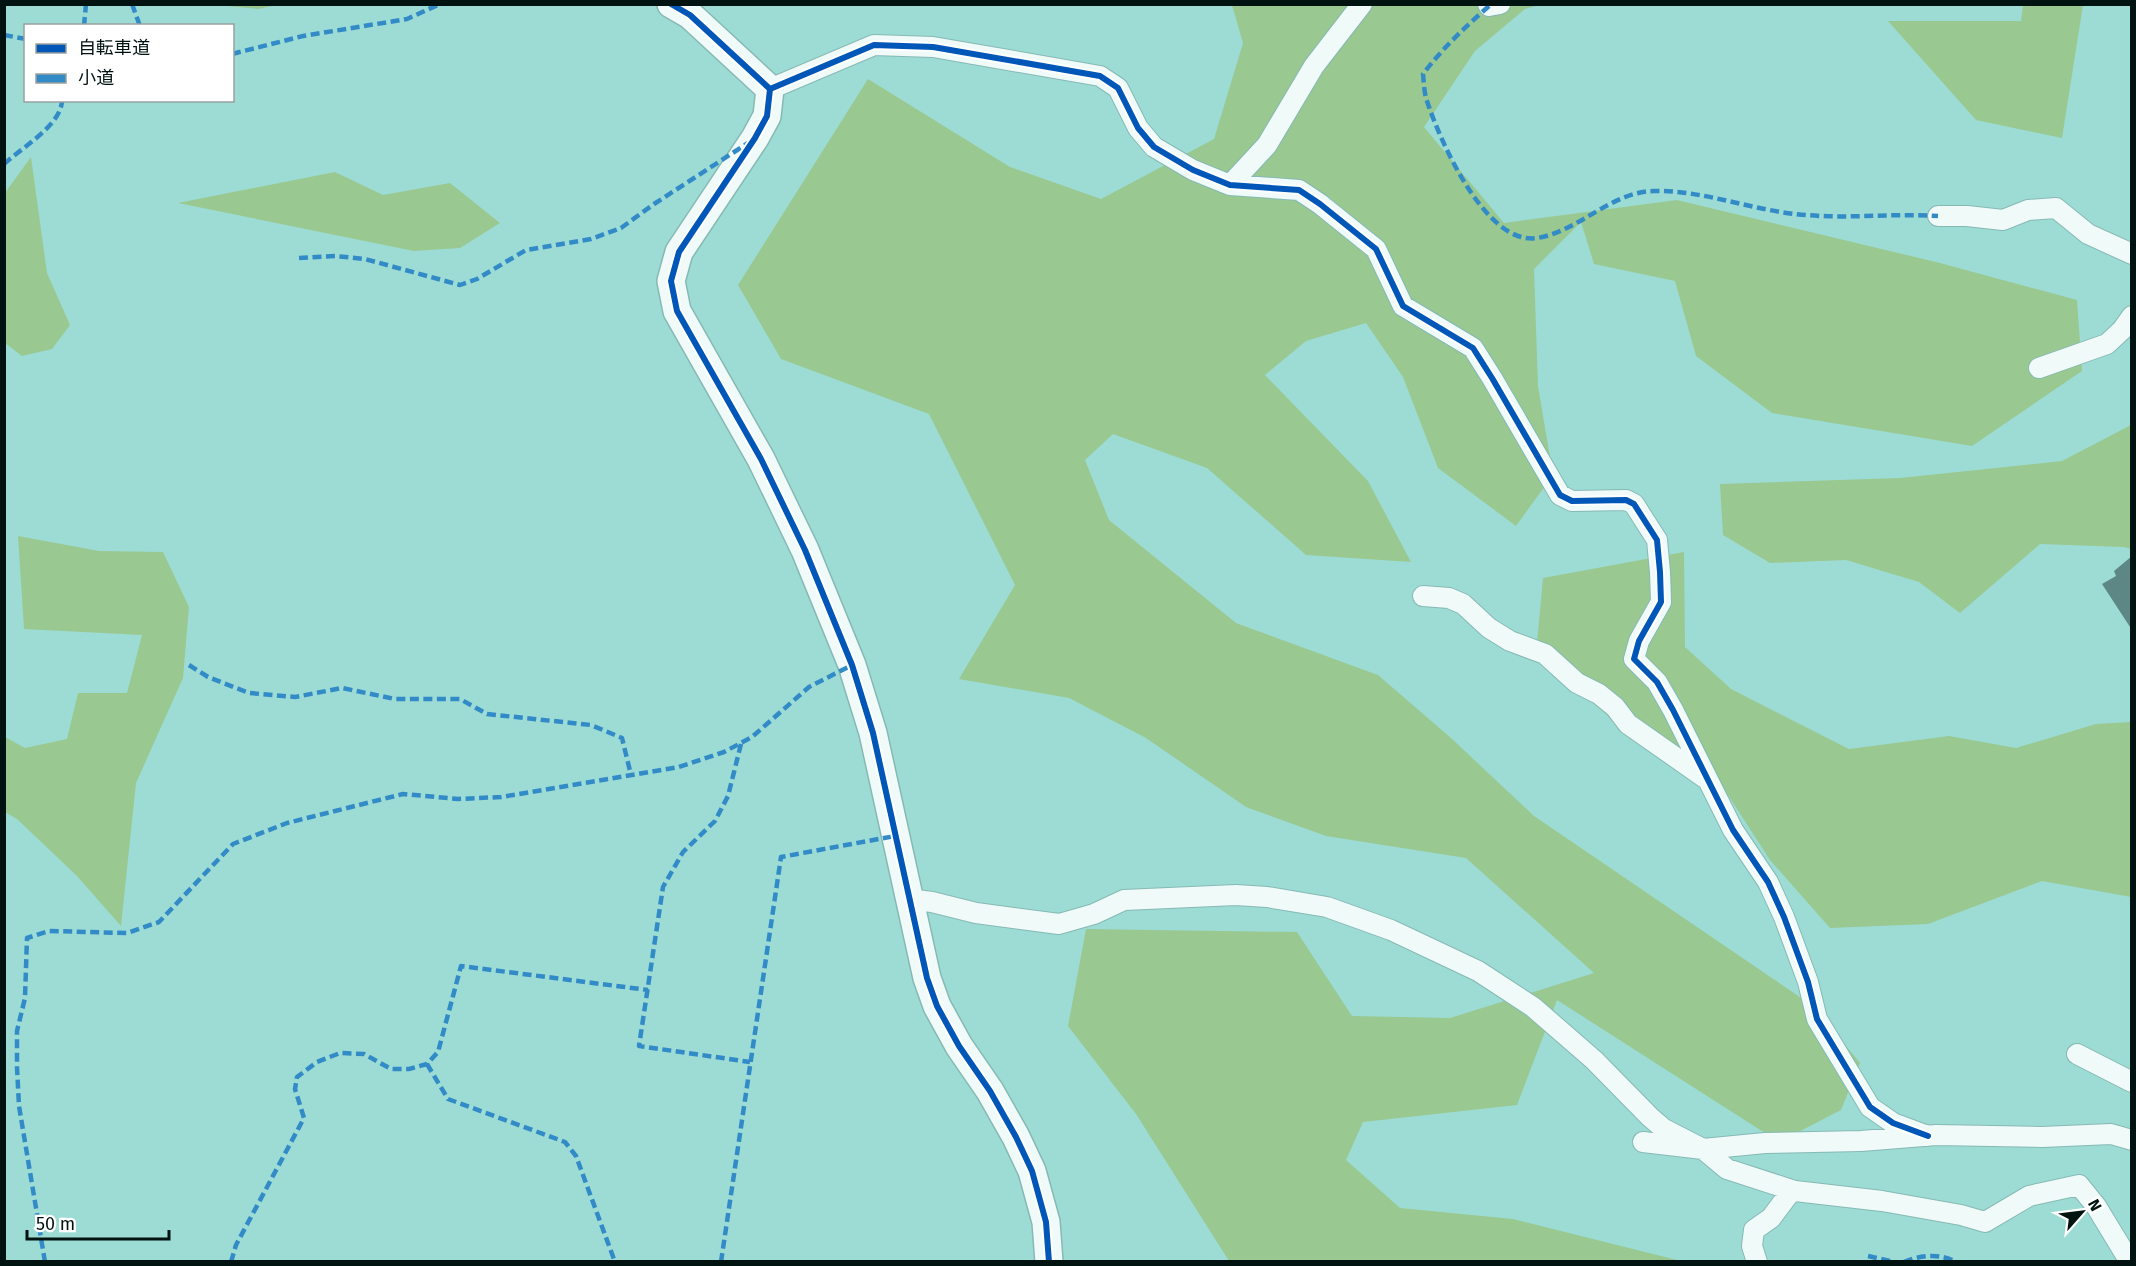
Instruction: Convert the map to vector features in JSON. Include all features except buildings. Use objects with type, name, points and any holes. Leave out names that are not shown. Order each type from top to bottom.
[{"type":"street","points":[[671,4],[690,15],[770,89]]},
{"type":"street","points":[[1230,185],[1267,145],[1314,66],[1362,4]]},
{"type":"street","points":[[1488,4],[1489,6],[1500,4]]},
{"type":"street","points":[[770,89],[874,45],[933,46],[1100,76],[1118,88],[1138,128],[1154,147],[1193,170],[1230,185],[1299,190],[1376,249],[1403,306],[1473,348],[1560,495],[1572,501],[1626,500],[1634,504],[1657,540],[1661,602],[1639,641],[1634,659],[1657,682],[1733,830],[1768,882],[1784,916],[1808,982],[1817,1019],[1870,1107],[1893,1123],[1928,1136]]},
{"type":"street","points":[[770,89],[767,116],[755,138],[679,252],[671,281],[676,311],[761,459],[805,550],[852,666],[873,733],[927,978],[937,1006],[959,1046],[990,1091],[1032,1171],[1046,1222],[1049,1262]]},
{"type":"street","points":[[1938,216],[2003,220],[2028,210],[2056,208],[2088,234],[2132,254]]},
{"type":"street","points":[[2039,368],[2107,344],[2122,330],[2132,316]]},
{"type":"street","points":[[1423,596],[1449,598],[1463,604],[1489,628],[1510,641],[1545,654],[1577,683],[1599,694],[1615,707],[1628,724],[1707,780]]},
{"type":"street","points":[[909,899],[976,912],[1059,924],[1094,914],[1124,900],[1247,896],[1327,907],[1391,930],[1478,971],[1533,1007],[1594,1060],[1664,1129],[1703,1149],[1727,1169],[1792,1190],[1882,1201],[1961,1215],[1985,1222],[2030,1196],[2079,1185],[2096,1206],[2130,1262]]},
{"type":"street","points":[[2077,1054],[2132,1082]]},
{"type":"street","points":[[1643,1142],[1703,1149],[1765,1143],[1861,1141],[1928,1136],[2042,1137],[2111,1134],[2131,1139]]},
{"type":"street","points":[[1757,1262],[1752,1246],[1754,1230],[1771,1218],[1792,1190]]},
{"type":"green space","points":[[277,4],[258,9],[218,5]]},
{"type":"green space","points":[[1543,4],[1525,9],[1475,51],[1424,127],[1504,223],[1677,200],[1940,263],[2077,300],[2082,371],[1972,446],[1772,413],[1696,356],[1675,281],[1594,264],[1581,222],[1534,269],[1538,386],[1553,475],[1516,526],[1438,468],[1403,377],[1366,323],[1306,341],[1265,375],[1368,481],[1411,562],[1306,555],[1207,468],[1113,434],[1085,460],[1109,520],[1236,623],[1378,675],[1451,738],[1534,816],[1813,1006],[1860,1063],[1841,1110],[1779,1142],[1557,1000],[1517,1105],[1363,1122],[1346,1160],[1400,1208],[1513,1219],[1681,1261],[1229,1261],[1136,1114],[1068,1026],[1086,929],[1297,932],[1352,1016],[1450,1018],[1594,973],[1466,858],[1326,836],[1246,807],[1146,738],[1069,698],[959,679],[1015,585],[929,414],[781,359],[738,285],[868,79],[1010,167],[1101,199],[1214,139],[1243,43],[1232,5]]},
{"type":"green space","points":[[2023,5],[2083,5],[2062,138],[1976,120],[1888,21],[2021,21]]},
{"type":"green space","points":[[31,157],[47,273],[70,325],[52,349],[22,356],[5,343],[5,193]]},
{"type":"green space","points":[[335,172],[383,195],[450,183],[500,223],[460,248],[414,251],[178,203]]},
{"type":"green space","points":[[2131,425],[2131,549],[2040,544],[1960,613],[1919,582],[1846,560],[1770,563],[1723,535],[1720,484],[1900,478],[2062,461]]},
{"type":"green space","points":[[18,536],[99,551],[163,552],[189,607],[183,678],[136,783],[121,926],[77,876],[17,819],[5,812],[5,737],[25,748],[67,739],[78,693],[127,693],[142,635],[24,629]]},
{"type":"green space","points":[[1684,552],[1685,647],[1731,689],[1849,749],[1949,736],[2016,748],[2096,724],[2131,722],[2131,897],[2042,881],[1928,924],[1830,928],[1770,860],[1717,778],[1615,722],[1536,654],[1543,578]]},
{"type":"marked path","points":[[84,24],[86,4]]},
{"type":"marked path","points":[[132,4],[139,24]]},
{"type":"marked path","points":[[234,53],[303,36],[407,19],[440,4]]},
{"type":"marked path","points":[[1489,6],[1454,38],[1423,74],[1425,91],[1442,140],[1468,187],[1483,209],[1500,226],[1518,236],[1537,238],[1553,234],[1623,198],[1654,191],[1693,194],[1768,210],[1807,215],[1938,216]]},
{"type":"marked path","points":[[4,35],[24,39]]},
{"type":"marked path","points":[[4,164],[48,127],[60,109],[62,102]]},
{"type":"marked path","points":[[299,258],[335,256],[365,259],[460,285],[477,279],[526,250],[591,239],[621,228],[748,143]]},
{"type":"marked path","points":[[189,665],[208,677],[249,693],[295,697],[342,688],[395,699],[460,699],[487,714],[591,725],[622,738],[631,775]]},
{"type":"marked path","points":[[45,1262],[19,1106],[17,1031],[25,998],[27,938],[49,931],[127,933],[159,922],[233,844],[287,823],[403,794],[458,799],[501,797],[679,767],[724,752],[752,737],[809,687],[852,665]]},
{"type":"marked path","points":[[741,744],[728,796],[715,821],[683,852],[663,887],[639,1046],[750,1062]]},
{"type":"marked path","points":[[721,1262],[781,857],[895,836]]},
{"type":"marked path","points":[[231,1262],[236,1245],[304,1118],[295,1089],[297,1077],[317,1062],[340,1053],[364,1054],[391,1069],[409,1069],[427,1064],[438,1052],[461,966],[648,990]]},
{"type":"marked path","points":[[427,1064],[448,1099],[565,1142],[576,1156],[615,1262]]},
{"type":"marked path","points":[[1868,1256],[1894,1262]]},
{"type":"marked path","points":[[1904,1262],[1930,1256],[1944,1257],[1956,1262]]},
{"type":"cycle path","points":[[671,4],[690,15],[770,89],[767,116],[755,138],[679,252],[671,281],[677,311],[761,459],[805,550],[852,665],[873,733],[927,978],[937,1006],[959,1046],[990,1091],[1032,1171],[1046,1222],[1049,1262]]},
{"type":"cycle path","points":[[770,89],[874,45],[933,47],[1100,76],[1118,88],[1138,128],[1154,147],[1193,170],[1230,185],[1299,190],[1376,249],[1403,306],[1473,348],[1560,495],[1572,501],[1626,500],[1634,504],[1657,540],[1661,602],[1639,641],[1634,659],[1657,682],[1733,830],[1768,882],[1784,917],[1808,982],[1817,1019],[1870,1107],[1893,1123],[1928,1136]]}]
